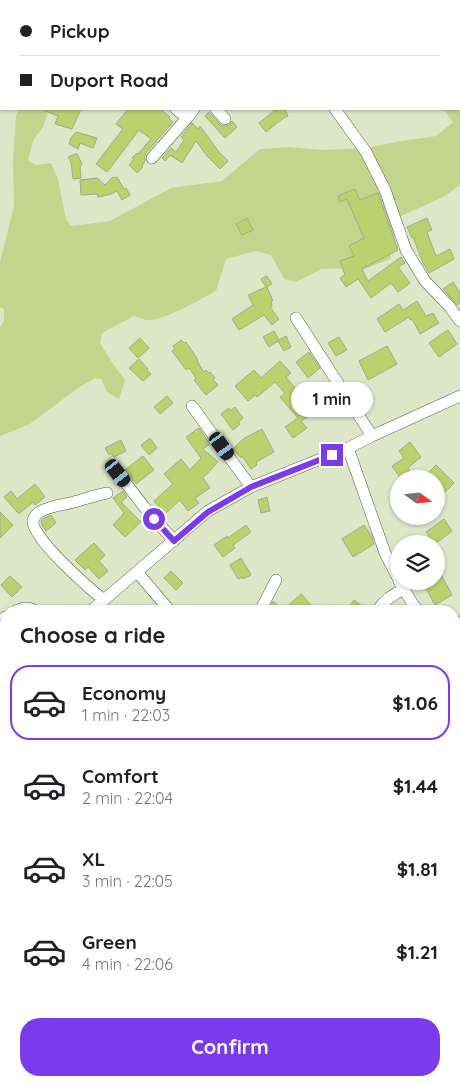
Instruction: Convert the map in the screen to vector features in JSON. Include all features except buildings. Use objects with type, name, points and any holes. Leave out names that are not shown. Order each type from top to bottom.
[{"type":"street","points":[[217,110],[225,119]]},
{"type":"street","points":[[336,110],[366,152],[385,190],[406,250],[425,281],[449,306],[460,321]]},
{"type":"street","points":[[152,158],[190,113]]},
{"type":"street","points":[[296,318],[372,436]]},
{"type":"street","points":[[98,605],[208,512],[251,487],[348,448],[460,396]]},
{"type":"street","points":[[192,406],[251,487]]},
{"type":"street","points":[[348,448],[390,563]]},
{"type":"street","points":[[118,473],[174,541]]},
{"type":"street","points":[[104,600],[81,581],[43,541],[34,526],[33,520],[41,511],[107,493]]},
{"type":"street","points":[[137,572],[165,605]]},
{"type":"street","points":[[263,605],[276,580]]},
{"type":"street","points":[[381,605],[397,590]]},
{"type":"street","points":[[404,590],[413,605]]},
{"type":"green space","points":[[19,110],[48,110],[44,125],[33,141],[28,161],[37,165],[51,163],[58,179],[66,219],[71,226],[110,221],[171,188],[222,181],[260,149],[288,147],[323,150],[364,148],[436,136],[453,122],[444,110],[460,110],[460,185],[445,196],[399,217],[390,259],[367,268],[321,269],[296,282],[284,279],[271,255],[256,251],[226,259],[216,291],[162,317],[146,320],[134,316],[102,333],[100,343],[125,380],[119,399],[107,392],[101,379],[95,378],[78,388],[30,424],[0,436],[0,327],[4,321],[4,309],[0,307],[0,262],[14,206],[13,161],[16,115]]},
{"type":"route","points":[[154,519],[174,541],[208,512],[251,487],[332,455]]}]
